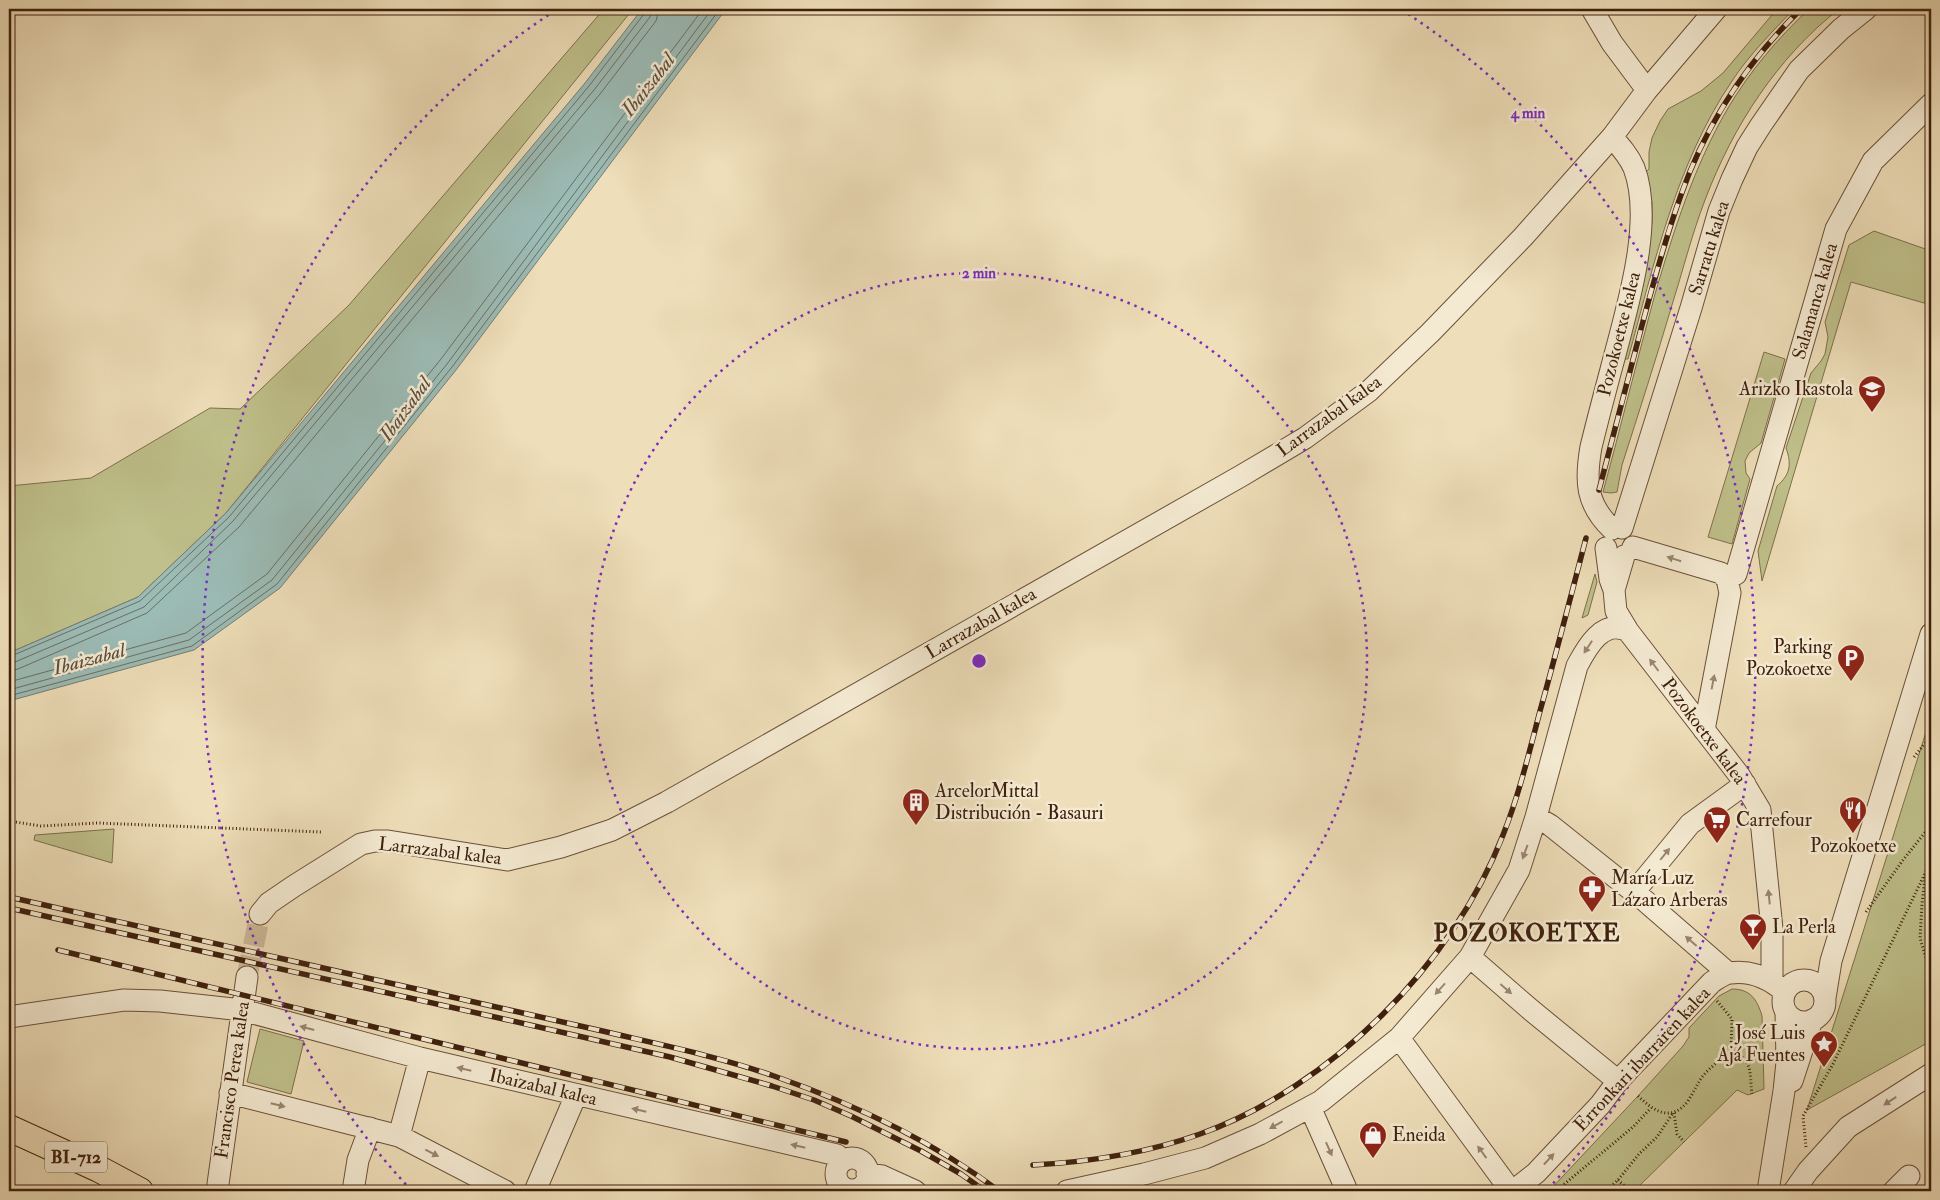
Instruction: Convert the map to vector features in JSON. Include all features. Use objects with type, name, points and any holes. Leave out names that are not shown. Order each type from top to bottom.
[{"type":"main road","name":"BI-712","points":[[9,1128],[100,1169],[140,1191]]},
{"type":"street","points":[[1592,9],[1612,44],[1647,90],[1716,9]]},
{"type":"street","name":"Sarratu kalea","points":[[1619,541],[1719,211],[1747,147],[1799,70],[1866,9]]},
{"type":"street","name":"Larrazabal kalea","points":[[260,914],[269,903],[361,844],[388,841],[507,860],[562,847],[612,830],[667,802],[1305,438],[1369,391],[1430,333],[1524,237],[1612,137],[1647,90]]},
{"type":"street","name":"Salamanca kalea","points":[[1727,579],[1736,574],[1836,229],[1873,161],[1931,104]]},
{"type":"street","name":"Pozokoetxe kalea","points":[[1612,137],[1626,154],[1633,166],[1637,179],[1640,205],[1640,232],[1632,286],[1591,447],[1587,472],[1590,496],[1596,510],[1619,541]]},
{"type":"street","points":[[1077,1191],[1205,1158],[1260,1134],[1322,1101],[1399,1038],[1470,957],[1519,870],[1536,817],[1578,666],[1591,641],[1617,623],[1614,590],[1610,579],[1619,541],[1721,573],[1727,579],[1730,593],[1704,730]]},
{"type":"street","name":"Pozokoetxe kalea","points":[[1617,623],[1704,730],[1745,784],[1760,810],[1772,929],[1786,991],[1787,1062],[1781,1112]]},
{"type":"street","points":[[1786,991],[1796,1020],[1803,1022],[1812,1020],[1824,1008],[1830,961],[1931,634]]},
{"type":"street","points":[[1634,892],[1690,824],[1745,784]]},
{"type":"street","points":[[1536,817],[1550,825],[1634,892],[1728,973]]},
{"type":"street","points":[[1470,957],[1618,1081]]},
{"type":"street","points":[[1786,991],[1830,961]]},
{"type":"street","name":"Erronkari ibarraren kalea","points":[[1512,1191],[1536,1173],[1600,1105],[1618,1081],[1712,982],[1728,973],[1756,974],[1786,991]]},
{"type":"street","name":"Francisco Perea kalea","points":[[218,1184],[247,977]]},
{"type":"street","points":[[1786,991],[1806,980],[1817,984],[1822,989],[1825,998]]},
{"type":"street","name":"Ibaizabal kalea","points":[[9,1017],[124,1000],[160,1000],[242,1010],[420,1058],[837,1155],[843,1160],[852,1158],[861,1161],[865,1165],[869,1183]]},
{"type":"street","points":[[1764,1188],[1781,1112],[1806,1045],[1812,1020]]},
{"type":"street","points":[[1399,1038],[1512,1191]]},
{"type":"street","points":[[399,1136],[420,1058]]},
{"type":"street","points":[[1794,1191],[1808,1171],[1848,1127],[1931,1074]]},
{"type":"street","points":[[230,1093],[399,1136],[505,1191]]},
{"type":"street","points":[[535,1191],[576,1095]]},
{"type":"street","points":[[1310,1107],[1347,1191]]},
{"type":"street","points":[[353,1191],[358,1160],[370,1128]]},
{"type":"street","points":[[843,1160],[831,1187],[850,1190],[882,1176],[915,1191]]},
{"type":"street","points":[[1130,1191],[1144,1174]]},
{"type":"path","points":[[1912,759],[1931,736]]},
{"type":"path","points":[[9,821],[41,826],[98,823],[321,832]]},
{"type":"path","points":[[1863,916],[1931,825]]},
{"type":"path","points":[[1808,1171],[1803,1116],[1833,1064],[1931,862]]},
{"type":"path","points":[[1926,873],[1920,938],[1931,974]]},
{"type":"path","points":[[1605,1191],[1618,1180],[1639,1154],[1657,1137],[1674,1113],[1686,1103],[1703,1076],[1731,1050],[1732,1019],[1716,1000]]},
{"type":"path","points":[[1731,1050],[1744,1056],[1749,1066],[1752,1094]]},
{"type":"path","points":[[1638,1096],[1650,1108],[1661,1113],[1674,1113]]},
{"type":"path","points":[[1556,1191],[1633,1127],[1650,1108]]},
{"type":"path","points":[[1674,1113],[1677,1134],[1684,1142]]},
{"type":"path","points":[[1618,1180],[1630,1191]]},
{"type":"green space","points":[[604,9],[633,9],[226,513],[138,597],[9,653],[9,486],[91,478],[210,408],[240,409],[349,305]]},
{"type":"green space","points":[[1777,9],[1794,9],[1761,44],[1732,81],[1696,146],[1681,180],[1647,287],[1628,359],[1624,359],[1643,286],[1652,223],[1652,202],[1645,173],[1649,169],[1649,152],[1652,138],[1668,109],[1701,91],[1723,73]]},
{"type":"green space","points":[[1809,9],[1839,9],[1796,49],[1777,71],[1743,120],[1729,146],[1716,173],[1696,226],[1622,465],[1617,492],[1603,492],[1655,294],[1677,222],[1695,175],[1716,130],[1746,81],[1776,43]]},
{"type":"green space","points":[[1874,231],[1931,251],[1931,305],[1851,282],[1762,581],[1758,551],[1777,486],[1785,478],[1789,469],[1786,448],[1811,373],[1825,354],[1828,337],[1825,322],[1849,245]]},
{"type":"green space","points":[[1764,352],[1785,359],[1761,443],[1749,453],[1745,461],[1746,473],[1750,479],[1732,544],[1708,537]]},
{"type":"green space","points":[[1595,574],[1597,582],[1588,615],[1582,618]]},
{"type":"green space","points":[[1931,716],[1931,1041],[1807,1110]]},
{"type":"green space","points":[[114,829],[112,863],[34,840],[35,835]]},
{"type":"green space","points":[[1732,989],[1744,991],[1752,996],[1762,1016],[1764,1089],[1748,1095],[1737,1090],[1634,1191],[1549,1191],[1683,1046],[1689,1037],[1689,1028],[1719,996]]},
{"type":"green space","points":[[260,1029],[304,1041],[291,1094],[247,1082]]},
{"type":"water","name":"Ibaizabal","points":[[642,9],[726,9],[456,370],[280,588],[194,650],[9,701],[9,653],[138,597],[226,513],[585,83]]},
{"type":"tunnel","points":[[247,977],[260,914]]},
{"type":"railway","points":[[1599,490],[1660,262],[1675,212],[1691,169],[1703,143],[1730,95],[1763,50],[1801,9]]},
{"type":"railway","points":[[1033,1165],[1075,1162],[1139,1151],[1180,1141],[1249,1113],[1296,1086],[1340,1053],[1382,1015],[1420,974],[1453,930],[1481,883],[1503,835],[1523,774],[1586,538]]},
{"type":"railway","points":[[9,897],[598,1030],[731,1062],[804,1087],[862,1111],[946,1155],[999,1191]]},
{"type":"railway","points":[[9,908],[670,1057],[772,1086],[814,1100],[851,1116],[921,1151],[961,1174],[985,1191]]},
{"type":"railway","points":[[58,950],[846,1142]]},
{"type":"place","name":"Arizko Ikastola","points":[[1872,413]]},
{"type":"place","name":"Parking Pozokoetxe","points":[[1851,682]]},
{"type":"place","name":"ArcelorMittal Distribución - Basauri","points":[[916,826]]},
{"type":"place","name":"Pozokoetxe","points":[[1853,834]]},
{"type":"place","name":"Carrefour","points":[[1717,844]]},
{"type":"place","name":"María Luz Lázaro Arberas","points":[[1592,913]]},
{"type":"place","name":"La Perla","points":[[1753,951]]},
{"type":"place","name":"José Luis Ajá Fuentes","points":[[1824,1068]]},
{"type":"place","name":"Eneida","points":[[1373,1159]]},
{"type":"district","name":"POZOKOETXE","points":[[1527,933]]}]
